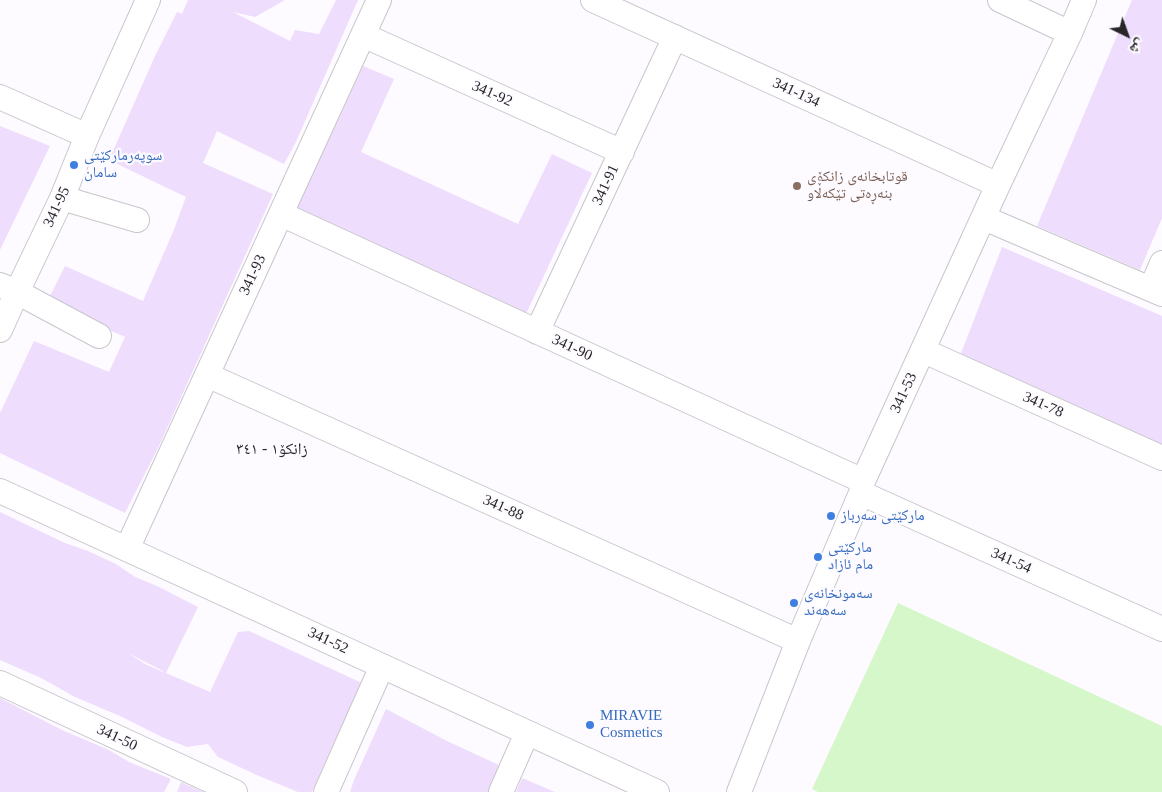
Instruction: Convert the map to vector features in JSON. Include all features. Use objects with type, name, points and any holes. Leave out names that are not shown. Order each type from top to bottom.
[{"type":"street","name":"341-95","points":[[0,330],[8,288],[62,198],[87,136],[148,0]]},
{"type":"street","name":"341-93","points":[[127,549],[379,0]]},
{"type":"street","name":"341-134","points":[[593,0],[998,185]]},
{"type":"street","points":[[1000,0],[1070,33]]},
{"type":"street","name":"341-53","points":[[739,792],[798,641],[862,487],[998,185],[1084,0]]},
{"type":"street","name":"341-92","points":[[363,36],[622,152]]},
{"type":"street","name":"341-91","points":[[537,332],[675,37]]},
{"type":"street","points":[[0,97],[87,136]]},
{"type":"street","points":[[62,198],[137,220]]},
{"type":"street","name":"341-90","points":[[281,214],[537,332],[862,487]]},
{"type":"street","points":[[984,218],[1157,291],[1162,263]]},
{"type":"street","points":[[8,288],[99,336]]},
{"type":"street","name":"341-78","points":[[924,351],[1162,458]]},
{"type":"street","name":"341-88","points":[[207,374],[798,641]]},
{"type":"street","name":"341-54","points":[[862,487],[1162,629]]},
{"type":"street","name":"341-52","points":[[0,491],[657,792]]},
{"type":"street","points":[[326,792],[382,666]]},
{"type":"street","name":"341-50","points":[[0,683],[235,792]]},
{"type":"street","points":[[501,792],[528,733]]},
{"type":"green space","points":[[898,603],[1162,726],[1162,792],[818,792],[812,789]]},
{"type":"building","points":[[188,0],[285,0],[255,17],[233,12],[290,41],[295,30],[319,34],[336,0],[358,0],[295,144],[284,164],[217,131],[203,163],[273,194],[159,446],[125,513],[0,453],[0,413],[34,341],[109,372],[125,337],[47,302],[65,266],[143,301],[186,197],[109,160],[155,56],[177,12],[182,14]]},
{"type":"building","points":[[1132,0],[1162,0],[1162,218],[1140,270],[1037,226]]},
{"type":"building","points":[[363,66],[394,79],[361,152],[518,224],[552,154],[592,173],[526,314],[296,210]]},
{"type":"building","points":[[0,126],[50,146],[0,250]]},
{"type":"building","points":[[1002,247],[1162,316],[1162,445],[960,356]]},
{"type":"building","points":[[0,512],[65,543],[116,564],[135,577],[198,607],[166,673],[210,692],[238,632],[249,631],[362,683],[312,792],[298,792],[218,757],[208,744],[187,747],[162,737],[0,660]],"holes":[[[128,653],[163,671],[145,664]]]},
{"type":"building","points":[[0,698],[62,730],[109,750],[129,762],[171,779],[164,792],[0,792]]},
{"type":"building","points":[[386,709],[447,741],[501,766],[489,792],[350,792]]},
{"type":"building","points":[[522,778],[555,792],[516,792]]},
{"type":"building","points":[[181,782],[203,792],[177,792]]},
{"type":"place","name":"سوپەرمارکێتی سامان","points":[[74,165]]},
{"type":"place","name":"قوتابخانه‌ی زانکۆی بنەڕەتی تێکەڵاو","points":[[797,186]]},
{"type":"place","name":"مارکێتی سەرباز","points":[[831,516]]},
{"type":"place","name":"مارکێتی مام ئازاد","points":[[818,557]]},
{"type":"place","name":"سەمونخانەی سەھەند","points":[[794,603]]},
{"type":"place","name":"MIRAVIE Cosmetics","points":[[590,725]]},
{"type":"district","name":"زانکۆ١ - ٣٤١","points":[[272,450]]}]
